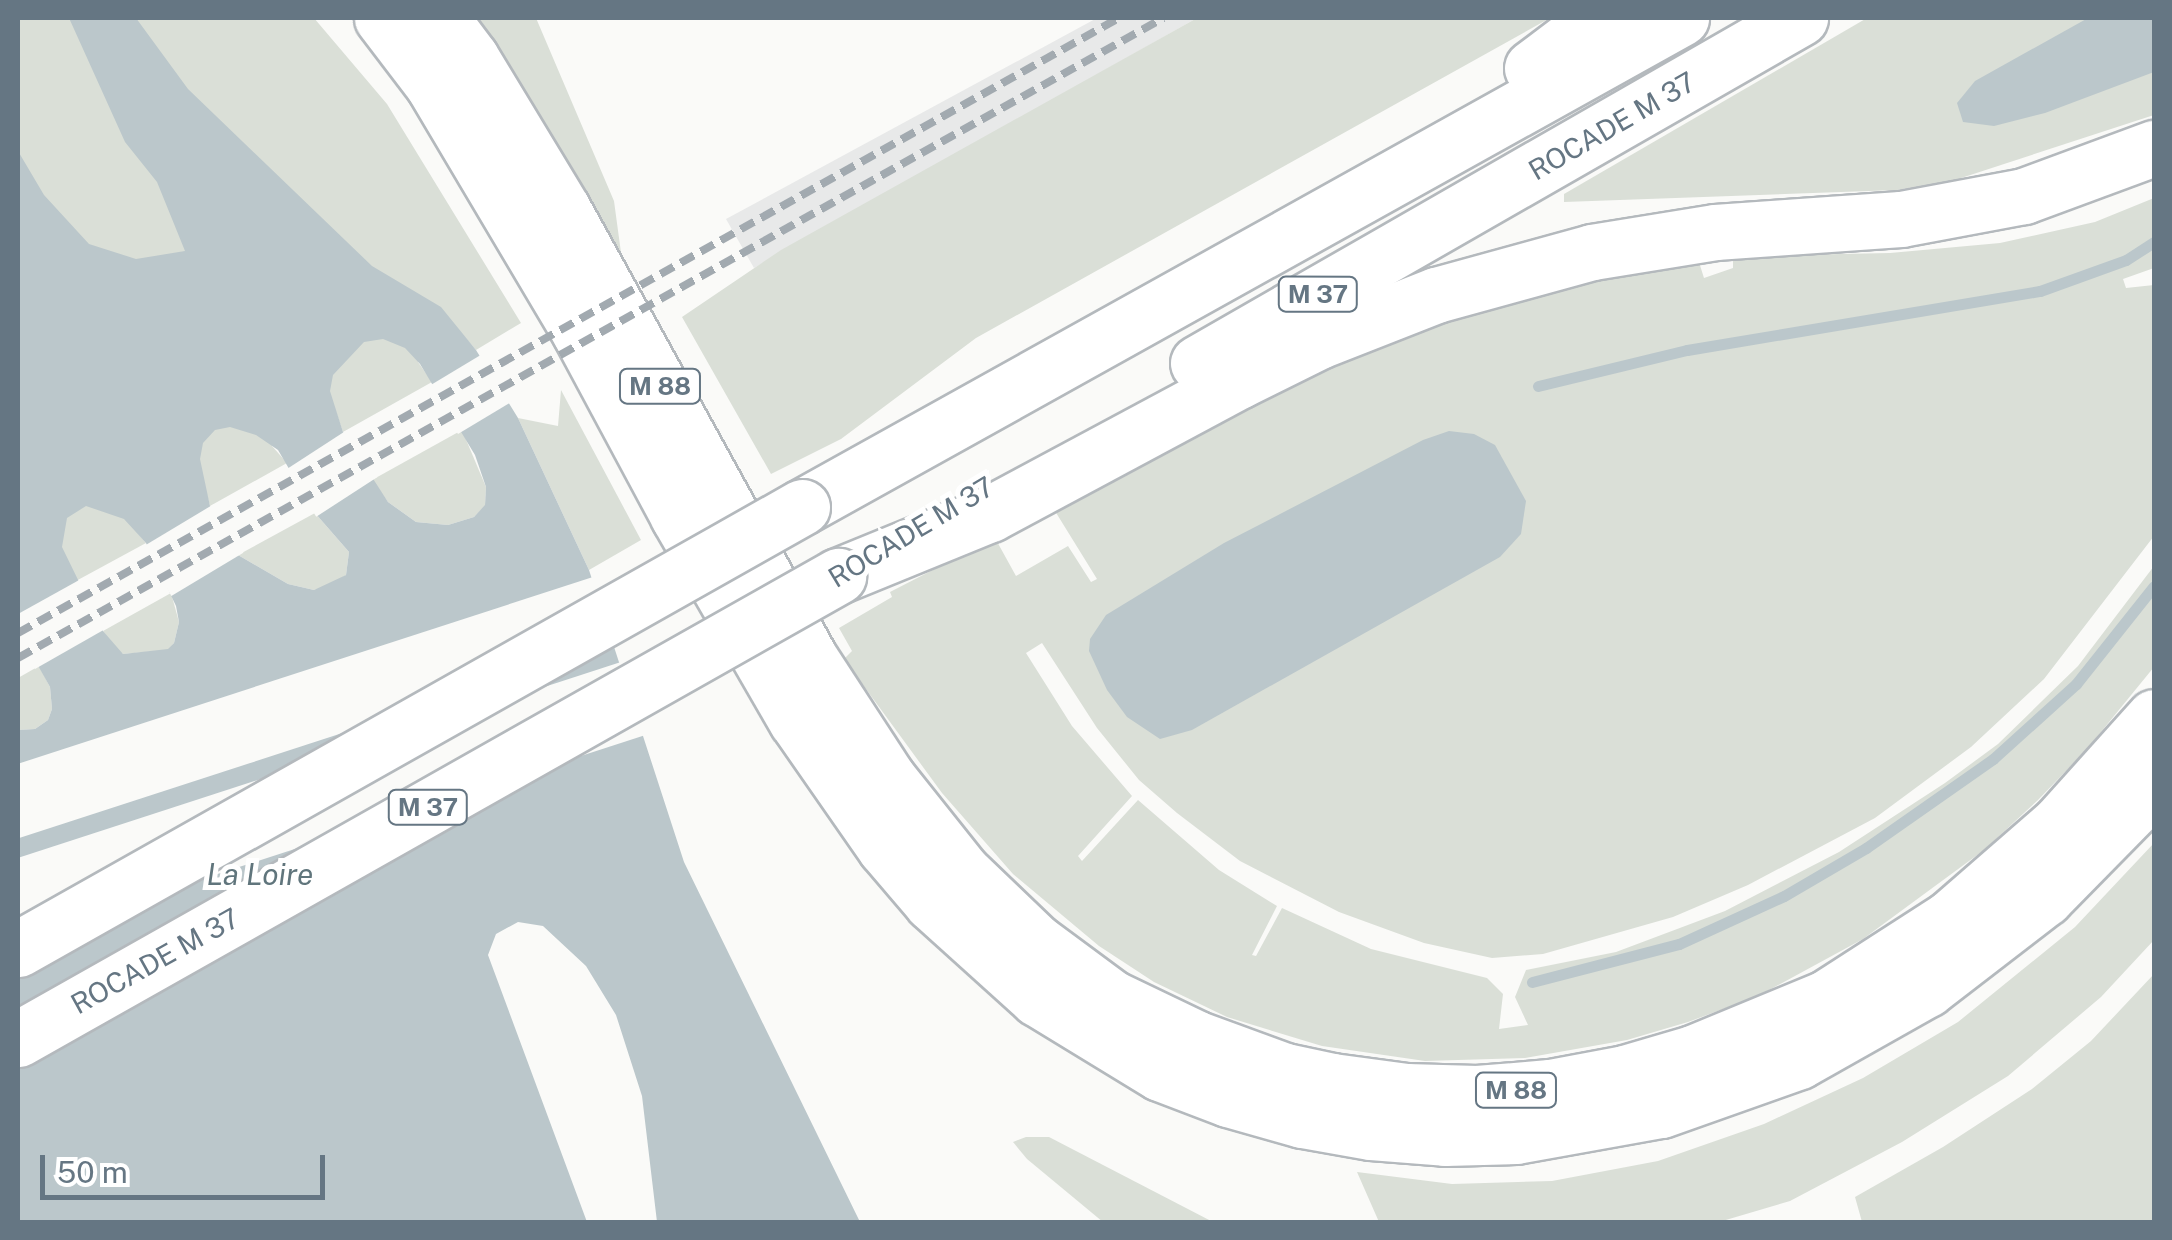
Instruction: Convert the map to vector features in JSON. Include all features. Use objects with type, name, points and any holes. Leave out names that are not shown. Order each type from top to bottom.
[{"type":"highway","name":"M 88","points":[[382,18],[433,85],[580,333],[678,516],[796,720],[884,848],[932,904],[1025,988],[1098,1039],[1160,1073],[1228,1099],[1302,1120],[1371,1132],[1444,1138],[1516,1136],[1661,1110],[1800,1060],[1927,988],[2044,898],[2154,787]]},
{"type":"highway","name":"M 88","points":[[441,18],[472,58],[564,210],[810,657],[897,790],[962,871],[1036,942],[1112,998],[1195,1038],[1296,1074],[1406,1091],[1459,1093],[1550,1087],[1625,1073],[1694,1053],[1826,998],[1950,918],[2060,824],[2154,717]]},
{"type":"highway","points":[[1375,187],[1396,146],[1537,66],[1598,18]]},
{"type":"highway","name":"M 37","points":[[18,949],[1681,18]]},
{"type":"highway","name":"ROCADE M 37","points":[[18,1038],[838,576],[1052,446],[1800,18]]},
{"type":"highway","points":[[838,576],[990,514],[1319,341],[1436,295],[1610,249],[1714,232],[1901,219],[2024,196],[2150,152]]},
{"type":"shaded area","points":[[18,18],[314,18],[387,104],[521,323],[476,350],[463,335],[418,362],[432,382],[343,432],[335,409],[272,446],[287,463],[210,506],[204,484],[131,525],[146,543],[76,581],[67,561],[18,590]]},
{"type":"shaded area","points":[[467,18],[536,18],[614,201],[622,260],[562,156]]},
{"type":"shaded area","points":[[1097,18],[1197,18],[754,268],[726,219]]},
{"type":"shaded area","points":[[1197,18],[1550,18],[976,338],[841,439],[771,474],[682,317],[781,250]]},
{"type":"shaded area","points":[[1867,18],[2154,18],[2154,115],[1955,180],[1897,190],[1564,202],[1564,194]]},
{"type":"shaded area","points":[[2154,198],[2154,268],[2123,279],[2126,288],[2154,285],[2154,536],[2044,679],[1971,747],[1875,818],[1748,885],[1673,917],[1543,954],[1492,958],[1424,943],[1339,912],[1240,861],[1177,813],[1139,780],[1097,728],[1042,643],[1026,653],[1072,726],[1132,796],[1078,856],[1082,861],[1138,800],[1219,870],[1277,906],[1252,955],[1256,956],[1282,908],[1371,949],[1487,978],[1503,994],[1499,1029],[1528,1025],[1515,997],[1526,970],[1616,952],[1725,911],[1839,852],[1945,783],[1998,744],[2078,666],[2154,566],[2154,667],[2087,749],[2038,800],[1984,850],[1863,939],[1758,996],[1688,1022],[1627,1040],[1525,1058],[1425,1061],[1322,1046],[1227,1017],[1154,982],[1099,946],[1013,874],[942,793],[844,659],[852,651],[839,628],[892,597],[890,592],[995,538],[1016,576],[1068,546],[1091,582],[1097,579],[1050,503],[1307,365],[1540,286],[1698,259],[1704,278],[1733,268],[1733,256],[1890,253],[2000,243],[2095,222]]},
{"type":"shaded area","points":[[561,390],[641,540],[589,570],[518,418],[558,426]]},
{"type":"shaded area","points":[[462,430],[486,487],[485,506],[474,517],[448,525],[416,522],[388,502],[372,480]]},
{"type":"shaded area","points":[[315,513],[349,552],[346,575],[332,585],[314,590],[288,584],[238,555]]},
{"type":"shaded area","points":[[171,593],[179,622],[174,643],[168,650],[123,654],[115,649],[103,631]]},
{"type":"shaded area","points":[[39,666],[50,687],[52,709],[48,720],[35,729],[18,730],[18,678]]},
{"type":"shaded area","points":[[2154,843],[2154,940],[2101,997],[2008,1076],[1902,1142],[1790,1201],[1719,1222],[1379,1222],[1357,1172],[1452,1184],[1552,1181],[1658,1161],[1764,1124],[1863,1078],[1958,1022],[2075,927]]},
{"type":"shaded area","points":[[2154,974],[2154,1222],[1862,1222],[1855,1197],[1943,1147],[2032,1089],[2091,1041]]},
{"type":"shaded area","points":[[1026,1137],[1049,1137],[1213,1222],[1103,1222],[1027,1159],[1013,1142]]},
{"type":"water","name":"La Loire","points":[[69,18],[136,18],[188,89],[372,266],[441,307],[476,350],[518,418],[589,570],[684,862],[860,1222],[657,1222],[642,1096],[616,1015],[586,966],[543,926],[518,922],[496,934],[488,955],[587,1222],[18,1222],[18,730],[35,729],[48,720],[52,709],[50,687],[18,630],[18,151],[44,195],[89,244],[136,259],[185,251],[157,182],[125,142]],"holes":[[[383,339],[405,348],[420,364],[475,455],[486,487],[485,505],[474,517],[448,525],[416,522],[388,502],[343,432],[330,391],[333,375],[364,342]],[[230,427],[256,435],[278,450],[315,513],[349,552],[346,575],[314,590],[288,584],[238,555],[210,506],[200,459],[203,443],[215,430]],[[86,506],[124,519],[146,543],[176,606],[179,622],[174,643],[168,649],[123,654],[103,631],[62,547],[67,518]]]},
{"type":"water","points":[[2088,18],[2154,18],[2154,72],[2045,113],[1994,126],[1963,122],[1957,103],[1975,81]]},
{"type":"water","points":[[1449,431],[1474,434],[1495,445],[1526,501],[1521,534],[1500,557],[1192,730],[1160,739],[1127,717],[1107,690],[1089,651],[1090,639],[1106,615],[1224,543],[1423,440]]},
{"type":"pier","points":[[484,353],[513,401],[458,434],[429,386]]},
{"type":"pier","points":[[347,430],[377,477],[316,517],[286,470]]},
{"type":"pier","points":[[214,504],[243,553],[171,596],[142,547]]},
{"type":"pier","points":[[596,576],[618,644],[18,838],[18,764]]},
{"type":"pier","points":[[81,579],[107,628],[35,669],[18,640],[18,614]]},
{"type":"pier","points":[[624,661],[648,734],[18,939],[18,858]]},
{"type":"waterway","points":[[1538,386],[1687,350],[2040,291],[2126,260],[2154,242]]},
{"type":"waterway","points":[[1532,982],[1679,944],[1784,896],[1866,848],[1993,759],[2076,684],[2154,586]]},
{"type":"railway","points":[[18,633],[1119,18]]},
{"type":"railway","points":[[18,658],[1163,18]]}]
